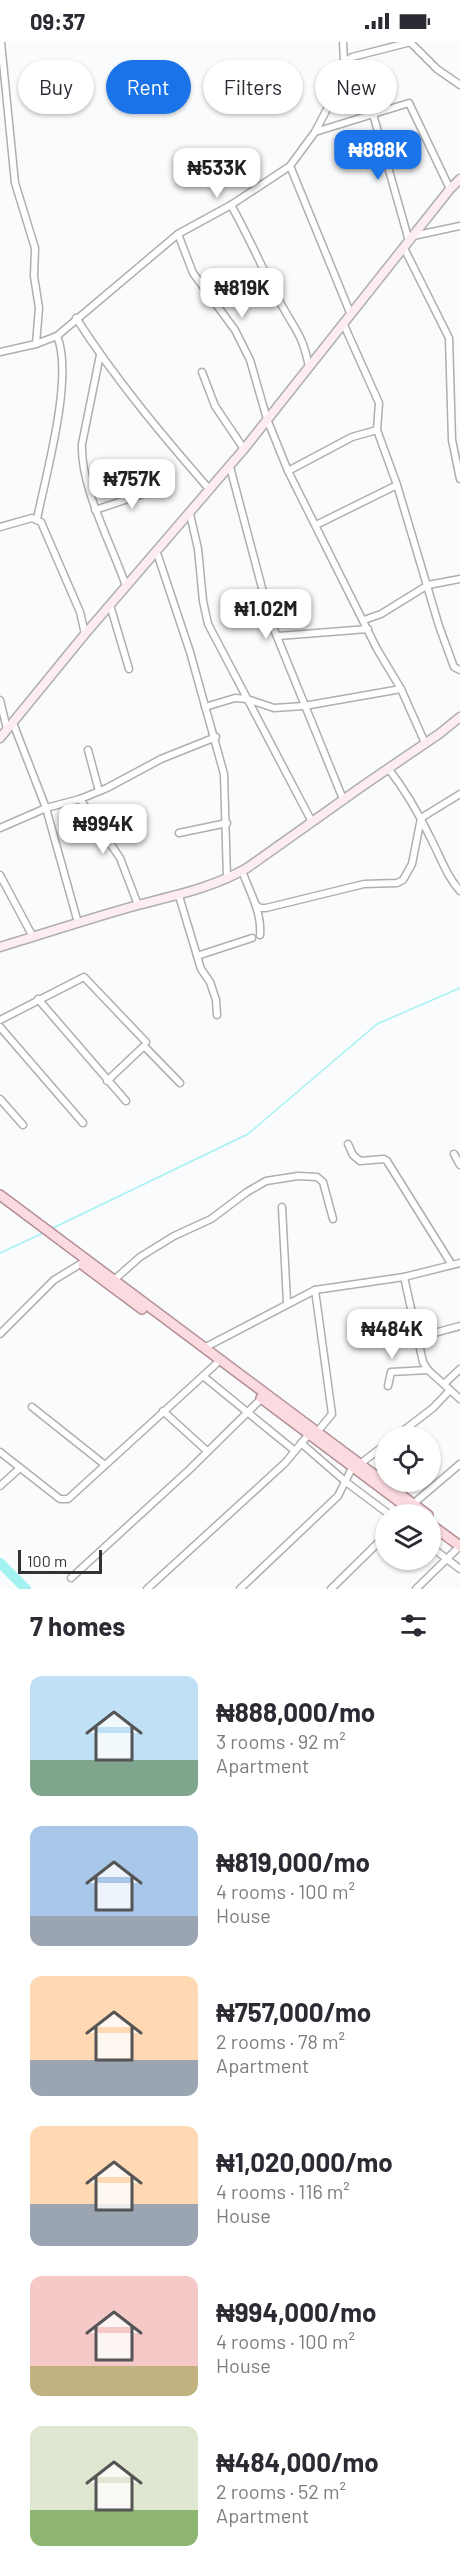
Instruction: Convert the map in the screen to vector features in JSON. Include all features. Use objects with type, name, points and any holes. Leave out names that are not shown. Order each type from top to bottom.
[{"type":"main road","points":[[0,1195],[204,1347],[404,1504]]},
{"type":"main road","points":[[0,1202],[262,1398],[314,1432]]},
{"type":"main road","points":[[441,1525],[460,1539]]},
{"type":"main road","points":[[441,1532],[460,1546]]},
{"type":"street","points":[[1,42],[15,183],[35,248],[34,276],[39,308],[36,344]]},
{"type":"street","points":[[343,42],[344,60]]},
{"type":"street","points":[[347,60],[411,42],[437,69],[460,85]]},
{"type":"street","points":[[397,105],[405,102],[412,106],[450,189]]},
{"type":"street","points":[[0,352],[36,344],[57,336],[178,234],[231,205],[290,166],[315,132],[324,114]]},
{"type":"street","points":[[315,132],[374,114],[408,242],[449,338],[452,440],[460,479]]},
{"type":"street","points":[[290,166],[351,315]]},
{"type":"street","points":[[0,738],[84,634],[230,467],[460,179]]},
{"type":"street","points":[[231,205],[281,304],[298,330],[304,343],[309,367]]},
{"type":"street","points":[[408,242],[460,225]]},
{"type":"street","points":[[178,234],[193,273],[235,330],[250,360],[267,420],[288,471],[389,672],[401,689],[425,743]]},
{"type":"street","points":[[76,318],[100,355],[157,429],[210,490]]},
{"type":"street","points":[[344,325],[379,403],[377,430],[397,484],[439,626],[454,667],[460,670]]},
{"type":"street","points":[[37,519],[64,380],[60,343],[57,336]]},
{"type":"street","points":[[100,355],[82,451],[95,510],[112,546],[126,586]]},
{"type":"street","points":[[202,372],[215,406],[244,449]]},
{"type":"street","points":[[288,471],[352,437],[377,430]]},
{"type":"street","points":[[230,467],[262,594],[304,706],[343,799]]},
{"type":"street","points":[[316,525],[397,484]]},
{"type":"street","points":[[95,510],[161,488]]},
{"type":"street","points":[[190,514],[198,549],[206,618],[312,822]]},
{"type":"street","points":[[0,527],[37,519]]},
{"type":"street","points":[[37,519],[41,522],[80,612],[84,634]]},
{"type":"street","points":[[157,553],[216,737],[224,774],[227,879]]},
{"type":"street","points":[[364,620],[381,614],[428,585],[460,579]]},
{"type":"street","points":[[110,605],[129,669]]},
{"type":"street","points":[[278,636],[368,628]]},
{"type":"street","points":[[205,707],[235,698],[247,699],[274,708],[304,706],[401,689]]},
{"type":"street","points":[[0,700],[46,807],[78,923]]},
{"type":"street","points":[[0,947],[138,905],[178,896],[227,879],[242,871],[460,717]]},
{"type":"street","points":[[0,828],[46,807],[80,799],[99,791],[161,759],[216,737]]},
{"type":"street","points":[[88,750],[99,791]]},
{"type":"street","points":[[157,750],[161,759]]},
{"type":"street","points":[[388,768],[410,797],[441,864],[460,891]]},
{"type":"street","points":[[256,905],[266,908],[364,884],[397,884],[403,880],[412,864],[421,818],[460,794]]},
{"type":"street","points":[[80,799],[120,858],[138,905]]},
{"type":"street","points":[[179,832],[227,823]]},
{"type":"street","points":[[242,871],[256,905],[261,925],[260,935]]},
{"type":"street","points":[[0,875],[33,937]]},
{"type":"street","points":[[178,896],[197,957],[213,991],[217,1015]]},
{"type":"street","points":[[197,957],[252,938]]},
{"type":"street","points":[[0,1020],[84,976],[146,1042]]},
{"type":"street","points":[[38,999],[126,1101]]},
{"type":"street","points":[[0,1027],[83,1123]]},
{"type":"street","points":[[107,1081],[144,1046],[180,1083]]},
{"type":"street","points":[[0,1099],[23,1125]]},
{"type":"street","points":[[348,1144],[353,1155],[360,1161],[384,1159],[387,1161],[452,1265]]},
{"type":"street","points":[[454,1154],[460,1165]]},
{"type":"street","points":[[114,1280],[140,1257],[174,1236],[211,1219],[266,1181],[298,1176],[317,1178],[322,1182],[333,1219]]},
{"type":"street","points":[[282,1207],[286,1302]]},
{"type":"street","points":[[0,1334],[54,1280],[82,1263]]},
{"type":"street","points":[[204,1347],[286,1302],[315,1290],[404,1277],[460,1263]]},
{"type":"street","points":[[404,1277],[423,1362],[428,1370],[460,1399]]},
{"type":"street","points":[[147,1589],[285,1463],[301,1443],[332,1414],[315,1290]]},
{"type":"street","points":[[416,1338],[460,1326]]},
{"type":"street","points":[[0,1452],[64,1500],[68,1499],[216,1364]]},
{"type":"street","points":[[388,1386],[391,1372],[428,1370]]},
{"type":"street","points":[[444,1384],[460,1370]]},
{"type":"street","points":[[202,1376],[295,1451]]},
{"type":"street","points":[[409,1426],[433,1408],[450,1390]]},
{"type":"street","points":[[71,1578],[262,1398]]},
{"type":"street","points":[[32,1407],[105,1465]]},
{"type":"street","points":[[163,1411],[207,1451]]},
{"type":"street","points":[[301,1443],[375,1504]]},
{"type":"street","points":[[240,1589],[338,1496],[356,1466],[375,1452]]},
{"type":"street","points":[[420,1504],[460,1464]]},
{"type":"street","points":[[0,1486],[20,1468]]},
{"type":"street","points":[[331,1589],[375,1546]]},
{"type":"street","points":[[416,1589],[460,1546]]},
{"type":"street","points":[[441,1554],[460,1569]]},
{"type":"waterway","points":[[53,1228],[248,1134],[377,1024],[460,988]]},
{"type":"waterway","points":[[0,1253],[43,1233]]},
{"type":"waterway","points":[[0,1563],[26,1589]]}]
